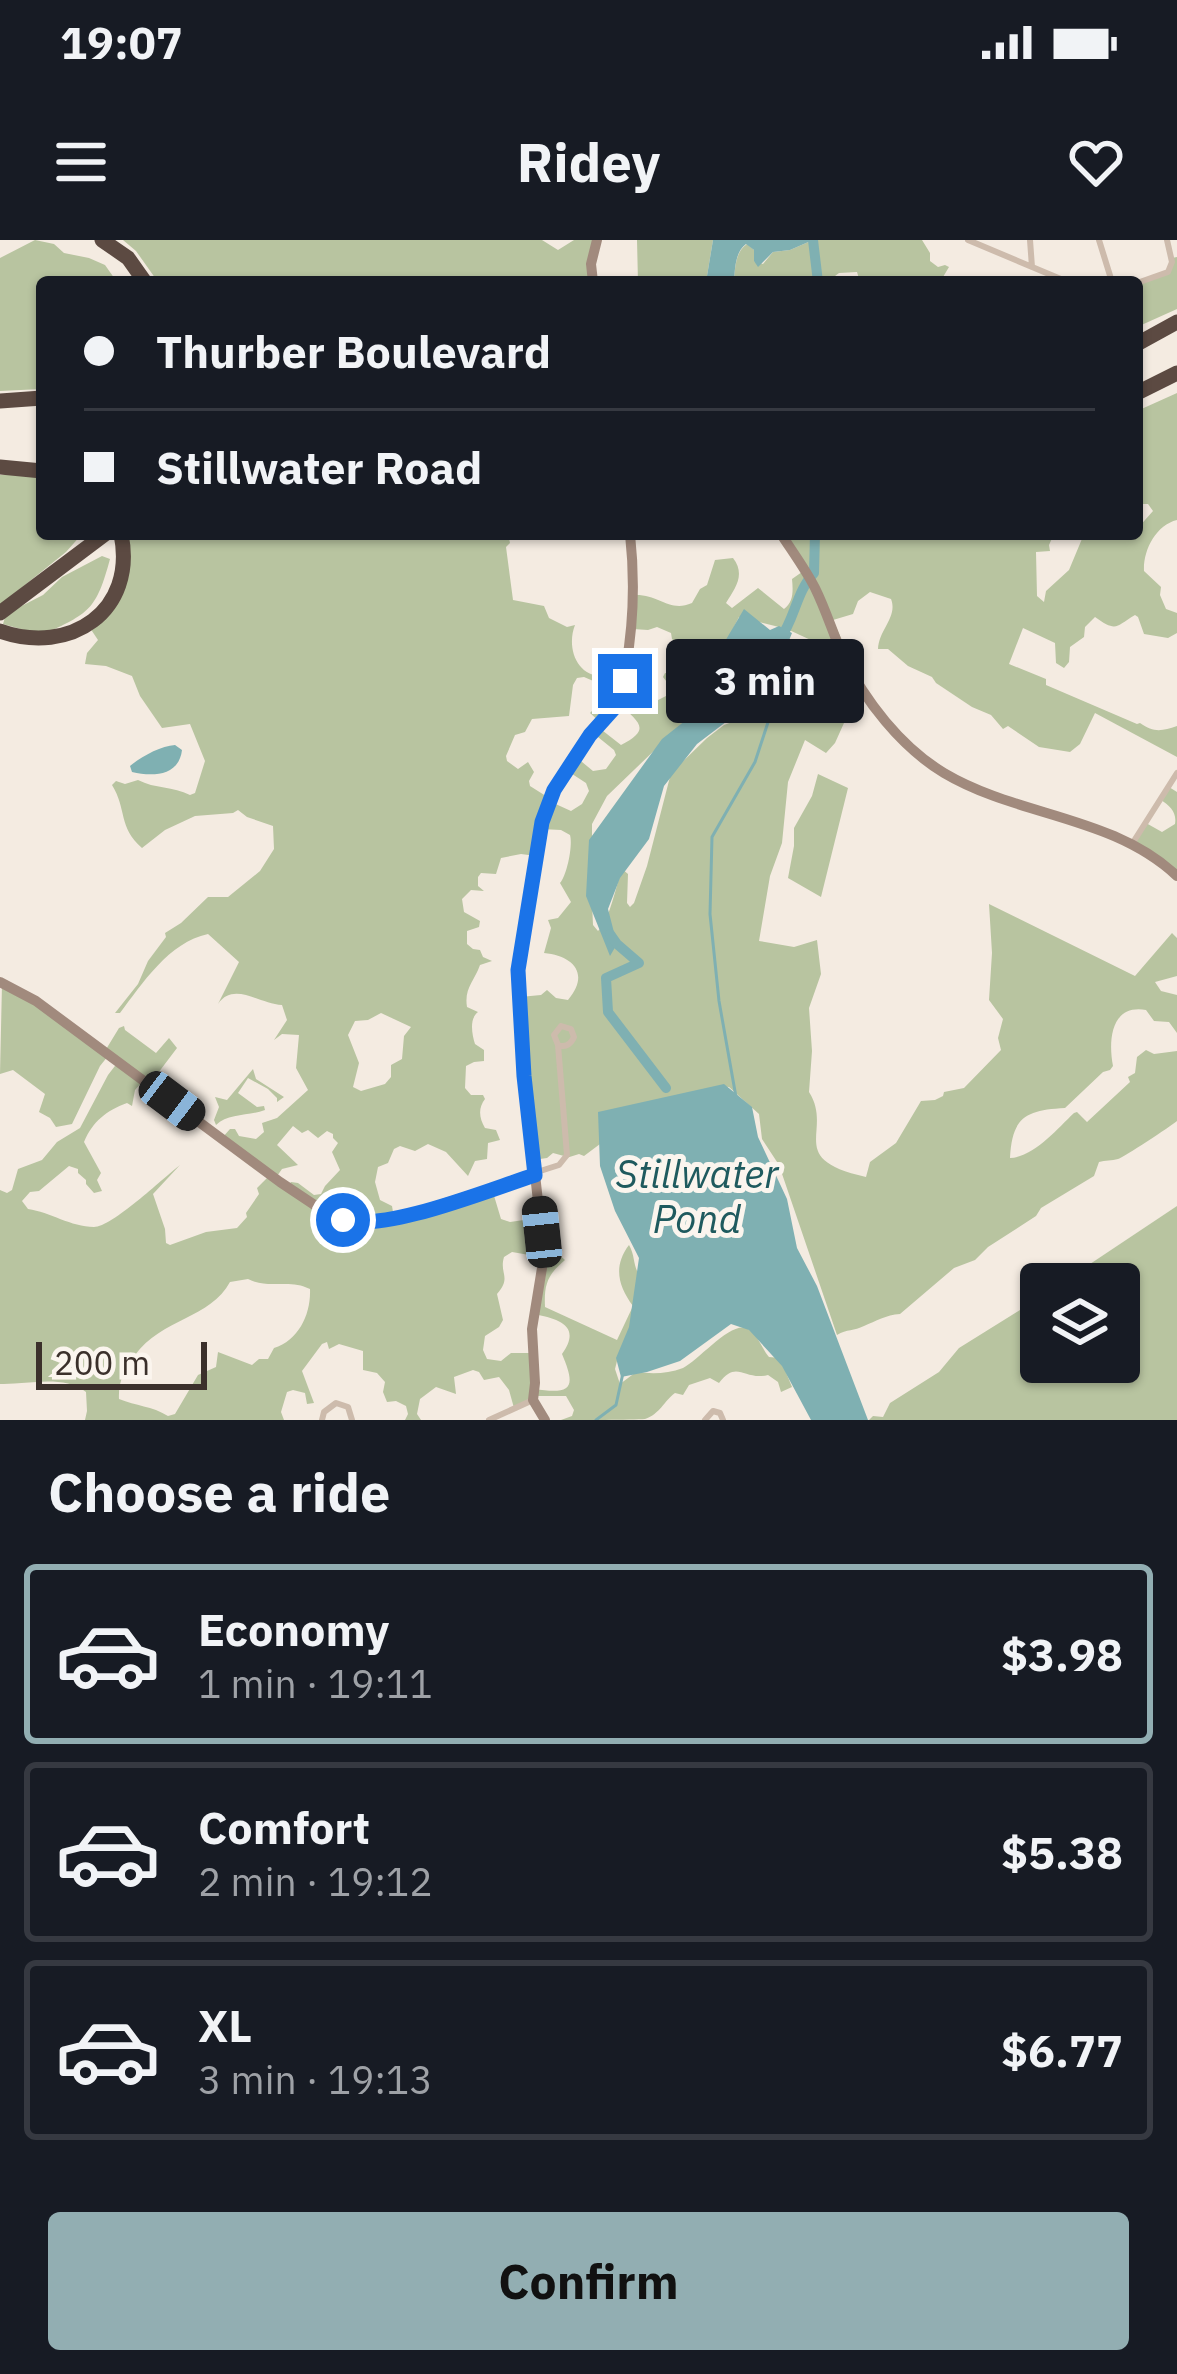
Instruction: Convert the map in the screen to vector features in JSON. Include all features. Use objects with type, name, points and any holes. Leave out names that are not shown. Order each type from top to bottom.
[{"type":"highway","points":[[102,240],[124,254],[140,276]]},
{"type":"highway","points":[[120,240],[152,276]]},
{"type":"highway","points":[[1143,341],[1177,322]]},
{"type":"highway","points":[[1143,390],[1177,374]]},
{"type":"highway","points":[[0,404],[36,399]]},
{"type":"highway","points":[[0,404],[36,407]]},
{"type":"highway","points":[[0,465],[36,467]]},
{"type":"highway","points":[[1,612],[98,540]]},
{"type":"highway","points":[[0,632],[49,639],[92,622],[110,603],[121,580],[122,540]]},
{"type":"street","points":[[593,276],[596,240]]},
{"type":"street","points":[[968,240],[1051,276]]},
{"type":"street","points":[[1030,240],[1032,267]]},
{"type":"street","points":[[1099,240],[1110,276]]},
{"type":"street","points":[[1143,281],[1168,271],[1172,262],[1167,240]]},
{"type":"street","points":[[545,1420],[533,1400],[532,1330],[542,1259],[524,1076],[519,953],[548,802],[563,773],[616,706],[623,688],[634,619],[630,540]]},
{"type":"street","points":[[785,540],[809,578],[860,686],[885,721],[936,767],[993,795],[1065,816],[1132,844],[1153,854],[1177,876]]},
{"type":"street","points":[[1132,844],[1177,773]]},
{"type":"street","points":[[0,982],[36,1001],[280,1182],[332,1216],[356,1223],[395,1219],[560,1165],[567,1155],[558,1045]]},
{"type":"street","points":[[489,1420],[533,1400]]},
{"type":"street","points":[[323,1416],[336,1403],[348,1407],[352,1420]]},
{"type":"street","points":[[705,1420],[713,1411],[723,1420]]},
{"type":"green space","points":[[35,240],[105,265],[113,276],[36,276],[36,389],[0,391],[0,258]]},
{"type":"green space","points":[[123,240],[542,240],[558,250],[574,240],[598,240],[592,276],[154,276]]},
{"type":"green space","points":[[637,240],[713,240],[707,276],[638,276]]},
{"type":"green space","points":[[813,240],[922,240],[930,261],[949,267],[944,276],[858,276],[857,272],[734,276],[738,256],[747,244],[754,250],[754,261],[763,264],[773,252]]},
{"type":"green space","points":[[1177,257],[1177,309],[1143,324],[1143,282],[1166,273]]},
{"type":"green space","points":[[1177,393],[1177,520],[1152,540],[1144,571],[1161,587],[1166,609],[1177,613],[1177,633],[1168,638],[1144,634],[1135,615],[1116,626],[1095,617],[1085,627],[1084,637],[1070,647],[1064,668],[1056,663],[1055,643],[1023,628],[1009,664],[1137,724],[1158,730],[1177,726],[1177,757],[1095,713],[1080,744],[1070,752],[1039,747],[1008,726],[1003,729],[991,715],[932,677],[908,666],[888,649],[878,649],[892,605],[891,599],[870,592],[858,601],[853,614],[833,620],[860,681],[847,689],[838,683],[825,693],[844,723],[826,753],[805,740],[788,782],[782,843],[770,876],[759,941],[794,947],[817,940],[821,974],[809,1008],[809,1092],[815,1106],[819,1152],[841,1170],[866,1177],[870,1162],[896,1143],[921,1101],[964,1088],[1001,1050],[998,1038],[1003,1019],[989,1000],[989,904],[1135,976],[1172,933],[1177,938],[1177,976],[1155,982],[1161,991],[1177,995],[1177,1033],[1169,1022],[1154,1021],[1146,1010],[1125,1013],[1114,1026],[1110,1070],[1065,1108],[1024,1118],[1014,1133],[1010,1158],[1036,1148],[1074,1113],[1087,1122],[1130,1082],[1137,1057],[1146,1050],[1154,1054],[1177,1051],[1177,1121],[1122,1157],[1099,1162],[1094,1176],[1041,1208],[975,1260],[954,1268],[900,1314],[837,1335],[779,1165],[762,1139],[759,1114],[729,1087],[717,1086],[604,1141],[584,1156],[560,1160],[564,1156],[553,1153],[533,1160],[520,997],[547,990],[568,1000],[578,982],[571,962],[544,953],[551,928],[548,920],[558,918],[571,902],[560,883],[570,835],[541,829],[536,856],[501,858],[496,874],[478,877],[484,891],[471,890],[462,899],[464,912],[480,921],[479,927],[467,931],[467,944],[492,961],[480,965],[467,995],[467,1007],[478,1012],[472,1031],[475,1044],[484,1050],[484,1061],[466,1066],[465,1088],[471,1095],[483,1095],[481,1121],[485,1128],[496,1130],[500,1140],[488,1143],[487,1159],[475,1161],[468,1176],[446,1152],[428,1144],[415,1151],[394,1149],[388,1163],[378,1167],[375,1182],[380,1200],[392,1206],[394,1218],[492,1189],[501,1219],[538,1218],[542,1252],[557,1253],[565,1260],[548,1281],[545,1307],[617,1340],[633,1306],[619,1276],[629,1245],[642,1279],[641,1313],[617,1361],[620,1384],[636,1372],[683,1368],[723,1336],[746,1328],[769,1357],[780,1358],[792,1387],[781,1392],[778,1382],[768,1375],[731,1372],[719,1383],[710,1378],[689,1385],[683,1395],[675,1393],[645,1419],[561,1420],[574,1410],[566,1396],[534,1396],[514,1408],[499,1377],[484,1380],[473,1370],[454,1377],[456,1394],[436,1387],[420,1399],[417,1414],[421,1420],[405,1420],[406,1406],[387,1402],[385,1382],[377,1373],[363,1370],[363,1351],[339,1344],[329,1349],[327,1342],[302,1371],[314,1403],[307,1404],[305,1393],[287,1392],[281,1412],[284,1420],[85,1420],[86,1392],[77,1387],[55,1382],[0,1384],[0,1190],[12,1190],[18,1169],[42,1160],[57,1142],[80,1128],[118,1062],[108,1056],[72,1124],[56,1127],[39,1112],[45,1094],[13,1070],[0,1074],[2,984],[105,1051],[124,1026],[156,1053],[169,1038],[177,1048],[149,1085],[143,1081],[135,1090],[132,1106],[127,1103],[107,1113],[84,1142],[101,1173],[97,1180],[102,1191],[94,1193],[78,1169],[69,1166],[39,1191],[30,1192],[22,1201],[28,1209],[77,1225],[102,1225],[180,1165],[153,1194],[166,1243],[237,1228],[259,1194],[257,1188],[270,1175],[222,1138],[235,1129],[239,1136],[256,1139],[264,1132],[262,1123],[277,1118],[308,1090],[296,1068],[299,1035],[282,1034],[274,1040],[287,1020],[282,1005],[239,994],[224,997],[218,1004],[239,962],[208,934],[169,955],[120,1013],[115,1013],[138,984],[165,933],[208,897],[228,897],[260,871],[274,849],[273,826],[238,810],[195,816],[142,848],[129,833],[112,785],[116,781],[138,780],[190,795],[195,793],[205,761],[190,724],[162,728],[132,676],[85,664],[98,640],[88,625],[113,600],[122,540],[509,540],[506,547],[513,600],[544,606],[549,618],[567,627],[575,625],[573,652],[587,672],[605,676],[610,657],[624,650],[623,690],[654,702],[666,696],[670,686],[663,677],[676,670],[683,648],[671,633],[657,627],[633,629],[634,595],[677,606],[692,603],[707,585],[715,560],[733,558],[737,564],[736,587],[726,603],[732,608],[758,588],[784,609],[791,599],[792,579],[802,572],[783,540],[1051,540],[1050,551],[1036,552],[1037,596],[1044,602],[1046,591],[1069,570],[1082,540],[1143,540],[1143,522],[1153,511],[1143,504],[1143,408]],"holes":[[[739,617],[815,642],[790,709],[772,717],[746,709],[740,719],[707,738],[671,773],[634,903],[630,907],[627,903],[628,874],[622,869],[598,931],[593,925],[592,824],[607,796],[689,717],[718,701],[720,655]],[[584,677],[598,683],[599,700],[590,713],[601,723],[619,703],[637,721],[639,730],[621,745],[598,727],[593,733],[616,755],[606,769],[593,771],[576,757],[566,770],[586,783],[589,791],[571,811],[530,786],[534,772],[528,762],[518,769],[506,756],[515,735],[525,732],[532,719],[569,716],[573,685]],[[381,1013],[411,1027],[404,1036],[402,1059],[391,1065],[391,1077],[385,1084],[361,1091],[353,1087],[359,1063],[348,1035],[355,1021]],[[293,1126],[318,1138],[327,1131],[338,1143],[332,1152],[340,1170],[321,1194],[314,1195],[298,1183],[287,1187],[275,1179],[282,1169],[298,1165],[277,1145]],[[512,1252],[541,1257],[534,1314],[559,1321],[569,1330],[562,1354],[570,1381],[564,1389],[534,1389],[532,1353],[511,1353],[501,1361],[487,1359],[485,1336],[503,1320],[497,1294],[504,1283],[504,1257]],[[248,1279],[310,1289],[306,1317],[268,1359],[252,1365],[218,1352],[216,1367],[198,1375],[175,1414],[168,1416],[119,1399],[125,1370],[146,1343],[211,1304],[230,1282]]]},
{"type":"green space","points":[[0,475],[36,476],[36,540],[77,540],[0,605]]},
{"type":"green space","points":[[102,556],[110,559],[105,576],[95,600],[80,615],[42,635],[3,624],[6,614]]},
{"type":"green space","points":[[818,774],[848,788],[821,897],[788,878],[794,828]]},
{"type":"green space","points":[[1169,787],[1177,792],[1177,877],[1133,841],[1146,823],[1162,832],[1175,824],[1172,810],[1161,800]]},
{"type":"green space","points":[[253,1069],[256,1079],[284,1097],[277,1102],[268,1089],[248,1078],[238,1093],[265,1110],[216,1125],[219,1107],[215,1097],[227,1100]]},
{"type":"green space","points":[[1177,1206],[1177,1420],[869,1420],[883,1417],[890,1403],[939,1372],[959,1348],[1020,1310],[1020,1383],[1140,1383],[1140,1263],[1092,1263]]},
{"type":"water","points":[[713,240],[813,240],[773,252],[758,267],[754,250],[746,244],[738,256],[735,276],[707,276]]},
{"type":"water","points":[[744,609],[770,630],[779,626],[792,633],[788,643],[803,651],[794,696],[743,709],[697,744],[664,786],[649,839],[620,878],[608,909],[617,944],[610,956],[586,896],[589,840],[662,739],[700,709],[724,643]]},
{"type":"water","points":[[175,745],[182,750],[170,770],[132,772],[130,766],[140,759]]},
{"type":"water","name":"Stillwater Pond","points":[[724,1084],[752,1107],[758,1137],[787,1199],[797,1248],[817,1286],[868,1420],[811,1420],[782,1366],[749,1330],[731,1324],[680,1361],[621,1377],[616,1358],[629,1327],[639,1258],[615,1211],[600,1166],[598,1112]]},
{"type":"waterway","points":[[813,240],[817,276]]},
{"type":"waterway","points":[[780,639],[814,573],[815,540]]},
{"type":"waterway","points":[[736,1097],[710,914],[712,837],[755,762],[774,698]]},
{"type":"waterway","points":[[610,934],[639,963],[606,978],[608,1012],[666,1088]]},
{"type":"waterway","points":[[596,1420],[616,1405],[623,1373]]},
{"type":"route","points":[[343,1220],[395,1219],[535,1175],[518,970],[542,822],[563,773],[616,706],[625,681]]}]
